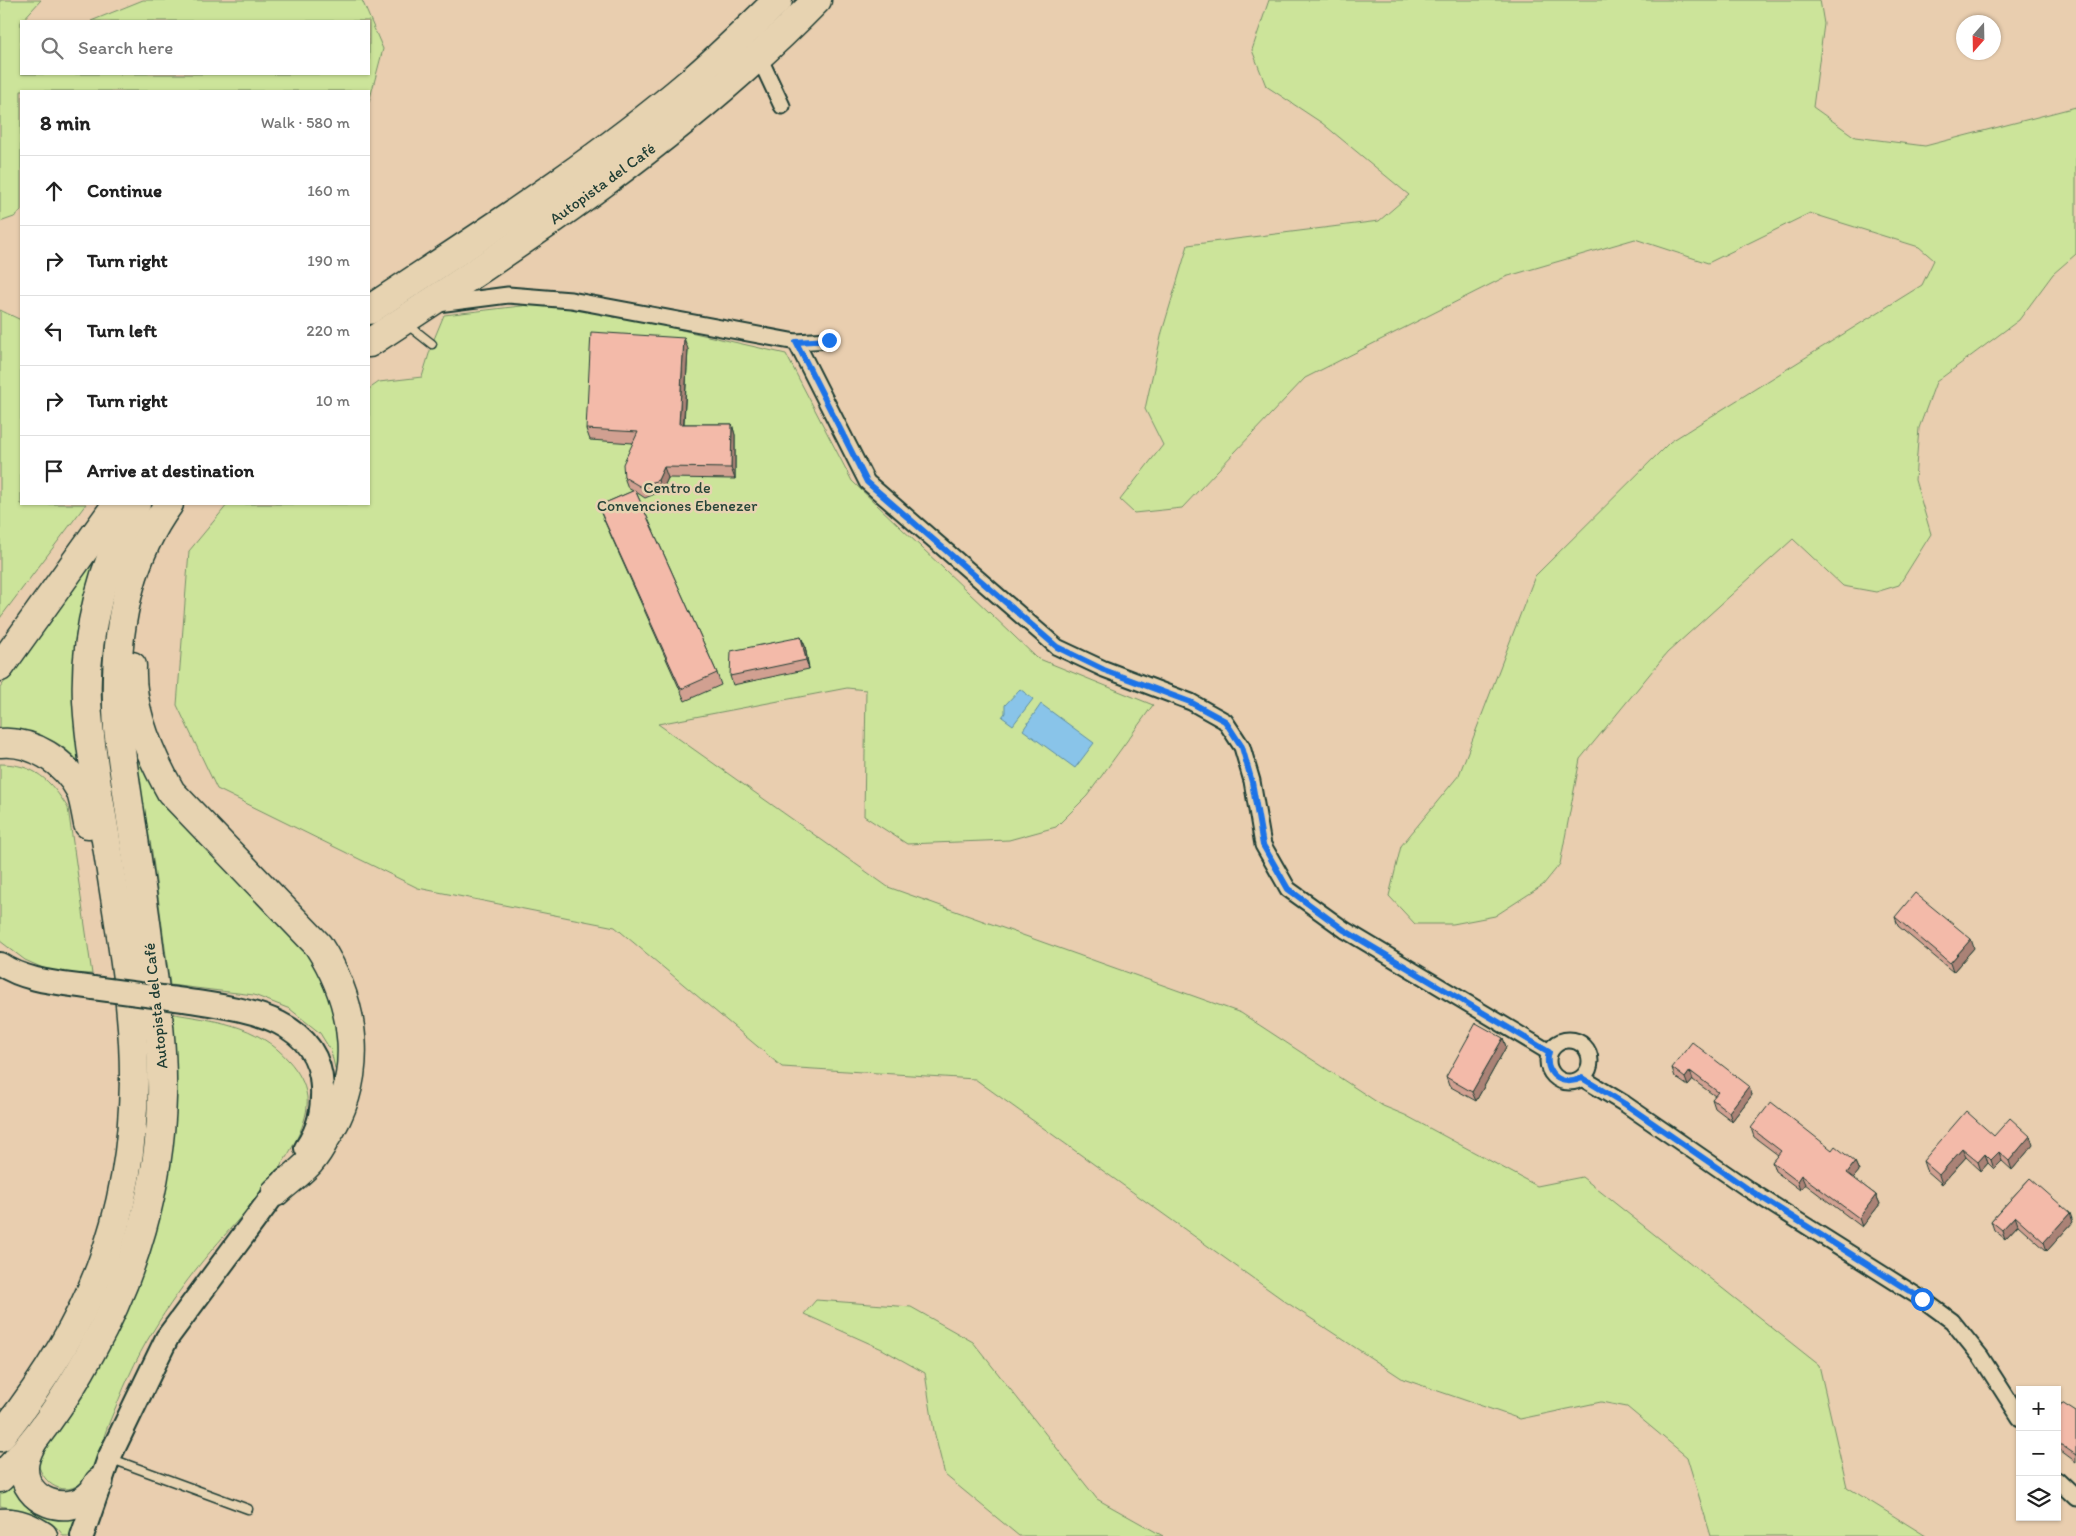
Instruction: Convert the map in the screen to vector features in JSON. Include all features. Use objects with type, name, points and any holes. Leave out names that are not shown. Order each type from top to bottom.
[{"type":"highway","name":"Autopista del Café","points":[[370,309],[530,202],[622,136],[689,83],[778,0]]},
{"type":"highway","name":"Autopista del Café","points":[[370,341],[515,246],[684,121],[759,57],[817,0]]},
{"type":"highway","points":[[0,666],[117,505]]},
{"type":"highway","name":"Autopista del Café","points":[[0,1437],[35,1391],[56,1359],[89,1298],[103,1265],[121,1203],[126,1177],[133,1115],[132,1031],[121,938],[90,730],[88,670],[91,638],[103,584],[112,554],[135,505]]},
{"type":"highway","name":"Autopista del Café","points":[[0,1478],[32,1442],[79,1374],[109,1319],[121,1293],[142,1230],[156,1160],[162,1097],[159,1020],[118,729],[115,689],[120,633],[132,581],[151,534],[168,505]]},
{"type":"highway","points":[[180,505],[141,592],[133,629],[131,670],[137,715],[158,769],[171,792],[318,945],[331,965],[342,989],[350,1026],[352,1057],[348,1089],[336,1124],[311,1161],[276,1192]]},
{"type":"highway","points":[[0,743],[25,745],[48,755],[67,770],[80,791],[87,818],[119,1017],[134,1075]]},
{"type":"highway","points":[[32,1442],[26,1455],[24,1470],[28,1484],[37,1496],[50,1504],[64,1506],[79,1503],[91,1494],[104,1470]]},
{"type":"highway","points":[[0,1523],[18,1524],[31,1528],[43,1536]]},
{"type":"main road","points":[[0,964],[18,974],[33,978],[258,1013],[275,1020],[303,1039],[318,1063],[322,1078],[322,1111],[317,1129],[276,1192],[167,1338],[104,1470],[82,1536]]},
{"type":"street","points":[[759,57],[782,106]]},
{"type":"street","points":[[413,313],[508,295],[571,300],[796,342],[829,340]]},
{"type":"street","points":[[796,342],[867,482],[1057,647],[1104,670],[1190,702],[1225,721],[1242,747],[1252,782],[1263,845],[1288,889],[1344,930],[1549,1052]]},
{"type":"street","points":[[1565,1040],[1578,1041],[1584,1046],[1590,1059],[1590,1066],[1582,1078],[1568,1082],[1555,1077],[1548,1065],[1549,1052],[1558,1042],[1565,1040]]},
{"type":"street","points":[[1582,1078],[1625,1104],[1748,1189],[1922,1299],[1952,1321],[1981,1357],[2016,1412]]},
{"type":"street","points":[[2061,1484],[2076,1498]]},
{"type":"lane","points":[[413,313],[432,344]]},
{"type":"lane","points":[[104,1470],[248,1509]]},
{"type":"green space","points":[[0,0],[41,0],[23,20],[20,20],[20,75],[370,75],[370,20],[93,20],[143,0],[362,0],[383,49],[370,98],[370,90],[20,90],[20,212],[14,217],[0,222]]},
{"type":"green space","points":[[1269,0],[1820,0],[1824,24],[1813,107],[1855,137],[1925,146],[2076,107],[2076,254],[2053,274],[2019,320],[1936,382],[1919,428],[1915,480],[1931,534],[1899,585],[1876,592],[1843,586],[1793,539],[1667,653],[1580,759],[1560,864],[1543,885],[1495,916],[1453,924],[1415,924],[1389,896],[1401,846],[1459,775],[1535,576],[1670,442],[1922,285],[1934,260],[1919,247],[1810,213],[1708,263],[1635,239],[1505,277],[1305,378],[1182,508],[1134,513],[1120,500],[1163,445],[1145,409],[1162,332],[1188,245],[1379,221],[1409,195],[1322,123],[1266,86],[1252,50]]},
{"type":"green space","name":"Centro de Convenciones Ebenezer","points":[[538,304],[612,314],[786,354],[852,481],[1037,658],[1153,705],[1087,796],[1056,827],[1009,840],[907,844],[864,816],[866,690],[847,688],[658,724],[888,887],[1241,1013],[1383,1106],[1405,1115],[1537,1186],[1582,1177],[1819,1365],[1847,1487],[1926,1536],[1711,1536],[1687,1457],[1627,1407],[1601,1402],[1520,1419],[1403,1379],[1286,1302],[975,1079],[782,1067],[615,927],[418,888],[217,789],[177,705],[189,551],[227,505],[370,505],[370,388],[379,382],[422,377],[432,344],[444,315]]},
{"type":"green space","points":[[0,310],[20,320],[20,505],[85,505],[0,618]]},
{"type":"green space","points":[[100,550],[84,768],[67,750],[47,738],[25,731],[0,729],[0,688]]},
{"type":"green space","points":[[128,721],[320,962],[340,1014],[338,1081],[331,1051],[320,1033],[290,1009],[254,995],[170,985],[152,852]]},
{"type":"green space","points":[[0,764],[23,767],[40,776],[55,789],[68,808],[92,974],[54,973],[25,960],[0,941]]},
{"type":"green space","points":[[169,1013],[234,1026],[248,1031],[276,1048],[292,1065],[303,1082],[307,1097],[305,1117],[297,1139],[284,1161],[249,1207],[188,1279],[146,1342],[124,1388],[90,1472],[80,1484],[72,1488],[58,1488],[52,1485],[42,1474],[37,1460],[127,1307]]},
{"type":"green space","points":[[816,1300],[911,1307],[973,1342],[1097,1499],[1163,1536],[1019,1536],[945,1475],[934,1431],[925,1373],[882,1349],[804,1314]]},
{"type":"green space","points":[[12,1477],[15,1489],[26,1507],[45,1516],[55,1518],[78,1515],[70,1536],[63,1536],[52,1524],[35,1515],[0,1506],[0,1490]]},
{"type":"water","points":[[1020,689],[1033,699],[1013,725],[1002,717],[1005,713],[1005,705]]},
{"type":"water","points":[[1041,704],[1094,743],[1075,768],[1023,730]]},
{"type":"building","points":[[591,332],[684,338],[679,424],[732,424],[731,468],[664,467],[658,480],[641,487],[624,477],[623,464],[638,432],[586,429]]},
{"type":"building","points":[[635,490],[717,673],[681,689],[598,506]]},
{"type":"building","points":[[801,637],[806,660],[730,676],[731,651]]},
{"type":"building","points":[[1915,893],[1971,939],[1950,963],[1895,917]]},
{"type":"building","points":[[1476,1023],[1503,1038],[1472,1092],[1446,1077]]},
{"type":"building","points":[[1692,1042],[1749,1086],[1729,1112],[1712,1099],[1718,1092],[1690,1071],[1685,1078],[1672,1068]]},
{"type":"building","points":[[1771,1102],[1832,1150],[1835,1146],[1855,1162],[1847,1173],[1876,1195],[1859,1218],[1801,1175],[1797,1181],[1772,1162],[1781,1151],[1751,1128]]},
{"type":"building","points":[[1966,1111],[1994,1136],[2010,1118],[2030,1136],[2009,1161],[1999,1152],[1991,1160],[1985,1154],[1978,1162],[1962,1149],[1939,1175],[1923,1161]]},
{"type":"building","points":[[2030,1178],[2070,1213],[2044,1242],[2015,1216],[2002,1230],[1991,1221]]},
{"type":"building","points":[[2062,1403],[2076,1412],[2076,1455],[2061,1445]]},
{"type":"route","points":[[829,340],[796,342],[867,482],[1057,647],[1104,670],[1190,702],[1225,721],[1242,747],[1252,782],[1263,845],[1288,889],[1344,930],[1549,1052],[1547,1058],[1550,1072],[1561,1081],[1575,1081],[1582,1078],[1625,1104],[1748,1189],[1922,1299]]}]
